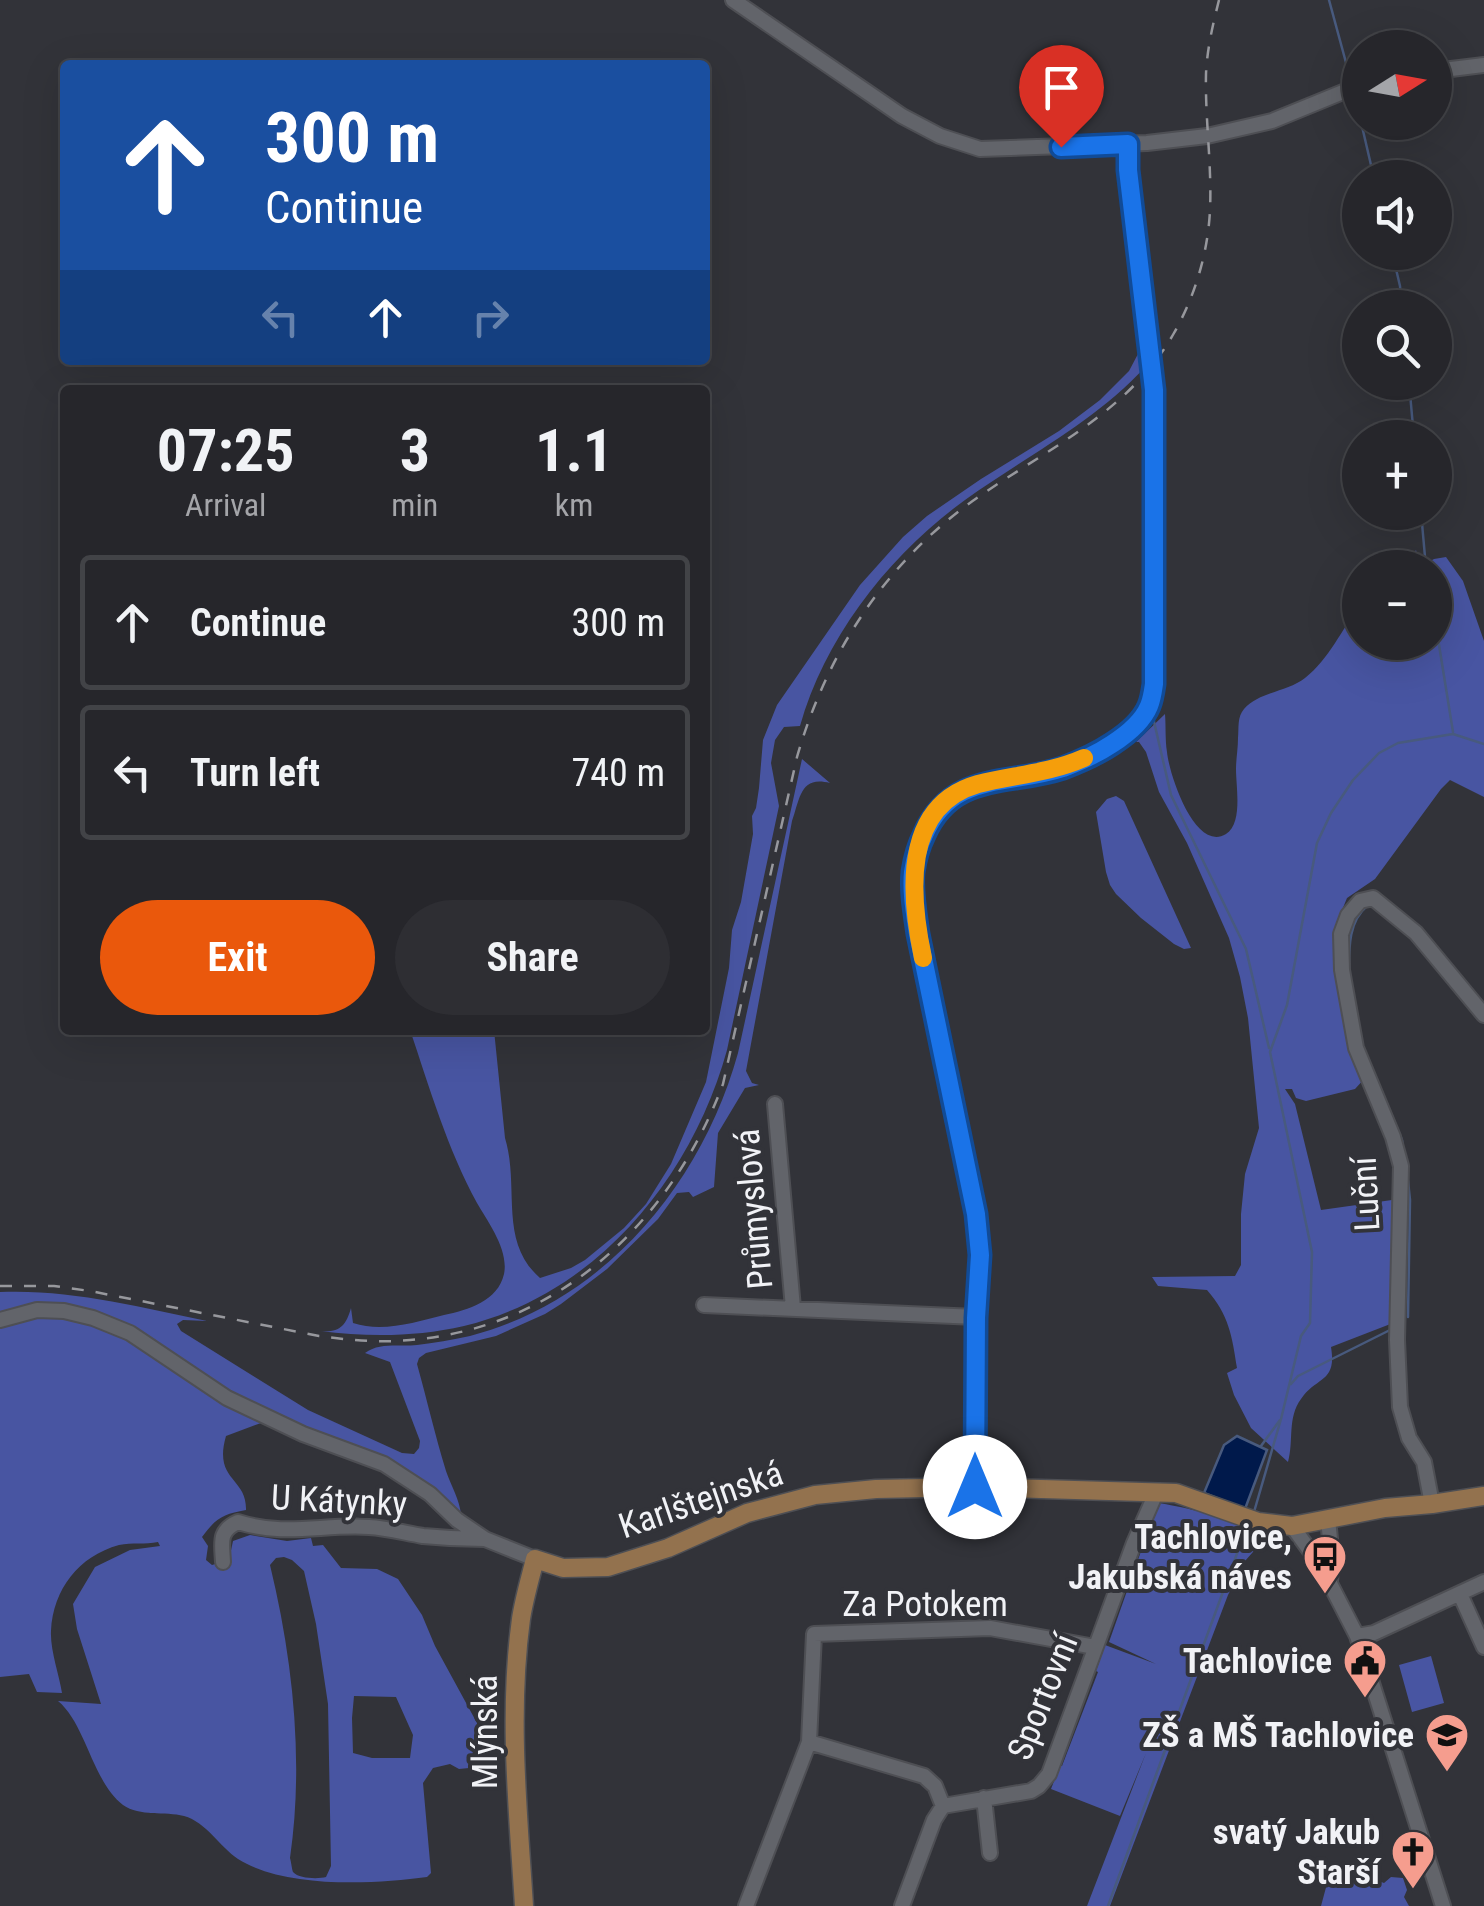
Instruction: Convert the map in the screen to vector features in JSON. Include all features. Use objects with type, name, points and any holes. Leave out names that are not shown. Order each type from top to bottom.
[{"type":"main road","name":"Karlštejnská","points":[[535,1559],[563,1568],[608,1567],[668,1548],[747,1513],[815,1495],[876,1489],[975,1487],[1176,1494],[1251,1519],[1292,1526],[1386,1508],[1484,1496]]},
{"type":"main road","name":"Mlýnská","points":[[524,1906],[514,1730],[515,1678],[521,1616],[535,1559]]},
{"type":"street","points":[[733,0],[902,116],[960,144],[980,148],[1128,144],[1208,136],[1295,112],[1342,92]]},
{"type":"street","points":[[1452,69],[1484,65]]},
{"type":"street","points":[[975,1487],[980,1255],[976,1214],[918,934],[913,873],[929,822],[954,796],[976,785],[1061,768],[1102,751],[1124,736],[1149,707],[1154,684],[1153,379],[1144,324],[1128,144]]},
{"type":"street","name":"Luční","points":[[1432,1504],[1424,1462],[1409,1438],[1400,1406],[1401,1166],[1393,1136],[1356,1048],[1342,970],[1342,934],[1348,915],[1360,901],[1372,898],[1416,933],[1484,1015]]},
{"type":"street","name":"Průmyslová","points":[[774,1104],[794,1308]]},
{"type":"street","name":"Průmyslová","points":[[704,1305],[976,1318]]},
{"type":"street","name":"Karlštejnská","points":[[0,1320],[37,1310],[64,1312],[130,1332],[227,1398],[303,1434],[384,1464],[485,1538],[535,1559]]},
{"type":"street","name":"Sportovní","points":[[943,1806],[1031,1791],[1048,1774],[1156,1493]]},
{"type":"street","points":[[1328,1519],[1330,1582]]},
{"type":"street","name":"U Kátynky","points":[[224,1562],[222,1538],[227,1527],[238,1522],[294,1532],[364,1526],[421,1536],[485,1538]]},
{"type":"street","points":[[1292,1526],[1330,1582],[1357,1636],[1444,1906]]},
{"type":"street","points":[[1357,1636],[1374,1633],[1484,1582]]},
{"type":"street","points":[[1460,1594],[1484,1648]]},
{"type":"street","name":"Za Potokem","points":[[809,1742],[814,1634],[990,1628],[1095,1648]]},
{"type":"street","points":[[746,1906],[809,1742],[924,1776],[936,1786],[943,1806],[934,1820],[902,1906]]},
{"type":"street","points":[[984,1798],[990,1852]]},
{"type":"shaded area","points":[[1139,352],[1145,367],[1125,387],[1082,422],[965,500],[886,572],[843,630],[811,693],[800,726],[784,727],[775,740],[771,763],[779,806],[727,1050],[690,1142],[632,1224],[596,1258],[556,1287],[512,1310],[464,1326],[410,1334],[320,1331],[341,1327],[351,1308],[353,1323],[376,1327],[463,1310],[489,1298],[504,1274],[501,1246],[457,1161],[412,1035],[495,1035],[514,1230],[527,1263],[540,1278],[585,1260],[646,1204],[671,1164],[706,1082],[753,834],[763,740],[777,705],[860,585],[903,537],[981,479],[1059,431],[1100,400],[1129,371]]},
{"type":"shaded area","points":[[1452,565],[1463,581],[1484,641],[1484,797],[1450,780],[1375,879],[1347,898],[1336,925],[1338,986],[1351,1045],[1365,1078],[1355,1089],[1306,1101],[1296,1098],[1292,1089],[1285,1089],[1295,1104],[1321,1210],[1399,1199],[1393,1323],[1331,1347],[1328,1373],[1297,1406],[1288,1462],[1251,1428],[1234,1395],[1227,1373],[1237,1368],[1233,1346],[1225,1317],[1214,1299],[1207,1290],[1158,1286],[1152,1277],[1235,1276],[1241,1265],[1245,1174],[1259,1128],[1248,1018],[1229,938],[1187,843],[1159,792],[1146,752],[1136,742],[1165,714],[1169,763],[1178,793],[1204,832],[1215,837],[1226,834],[1237,813],[1240,716],[1250,703],[1305,678],[1342,632],[1342,660],[1452,660]]},
{"type":"shaded area","points":[[802,759],[830,783],[820,781],[807,786],[792,821],[746,1071],[752,1083],[759,1085],[745,1088],[718,1133],[714,1187],[693,1197],[689,1192],[677,1193],[658,1219],[607,1269],[545,1314],[496,1336],[419,1358],[417,1364],[461,1515],[435,1489],[387,1458],[305,1428],[230,1392],[133,1327],[95,1312],[37,1304],[0,1313],[0,1292],[52,1293],[207,1321],[183,1320],[177,1324],[181,1331],[308,1410],[402,1453],[414,1454],[420,1441],[390,1362],[365,1353],[383,1346],[470,1336],[519,1319],[564,1295],[605,1265],[641,1230],[700,1147],[722,1101],[738,1053]]},
{"type":"shaded area","points":[[1116,796],[1124,801],[1191,948],[1174,944],[1141,918],[1110,885],[1096,812],[1107,799]]},
{"type":"shaded area","points":[[38,1317],[91,1324],[127,1338],[224,1404],[261,1423],[226,1436],[224,1462],[245,1499],[246,1510],[221,1518],[202,1537],[208,1546],[206,1560],[212,1565],[229,1560],[233,1541],[250,1535],[287,1541],[311,1538],[313,1546],[323,1545],[341,1568],[377,1569],[398,1579],[422,1615],[477,1723],[469,1768],[459,1769],[450,1764],[433,1768],[423,1783],[431,1873],[427,1877],[331,1882],[280,1875],[238,1859],[192,1819],[137,1811],[112,1795],[76,1724],[58,1701],[101,1704],[73,1604],[95,1567],[130,1550],[160,1546],[158,1542],[124,1544],[105,1550],[80,1566],[63,1588],[51,1631],[62,1693],[37,1692],[29,1674],[0,1677],[0,1327]],"holes":[[[284,1557],[304,1571],[328,1704],[331,1866],[323,1878],[296,1874],[290,1858],[296,1785],[294,1711],[285,1637],[270,1565],[276,1558]],[[354,1696],[396,1697],[413,1735],[410,1758],[372,1758],[353,1753]]]},
{"type":"shaded area","points":[[1237,1436],[1267,1450],[1245,1509],[1204,1493],[1224,1445]]},
{"type":"shaded area","points":[[1158,1503],[1232,1522],[1251,1531],[1260,1544],[1245,1561],[1228,1595],[1110,1906],[1087,1906],[1146,1753],[1120,1816],[1051,1789],[1105,1645],[1156,1664],[1109,1642]]},
{"type":"shaded area","points":[[1431,1656],[1444,1703],[1412,1712],[1399,1665]]},
{"type":"shaded area","points":[[1347,1869],[1384,1883],[1391,1877],[1403,1878],[1407,1890],[1404,1897],[1409,1906],[1321,1906],[1328,1880]]},
{"type":"waterway","points":[[1329,0],[1342,48]]},
{"type":"waterway","points":[[1365,140],[1370,160]]},
{"type":"waterway","points":[[1396,270],[1400,290]]},
{"type":"waterway","points":[[1411,400],[1412,420]]},
{"type":"waterway","points":[[1423,530],[1424,550]]},
{"type":"waterway","points":[[1441,660],[1453,732]]},
{"type":"waterway","points":[[1152,713],[1171,795],[1246,949],[1269,1048]]},
{"type":"waterway","points":[[1254,1512],[1301,1336],[1310,1323],[1312,1252],[1270,1052],[1287,1005],[1317,843],[1353,780],[1379,753],[1398,743],[1453,734],[1484,744]]},
{"type":"waterway","points":[[1349,968],[1353,926],[1367,906]]},
{"type":"waterway","points":[[1356,1010],[1363,1047],[1403,1148]]},
{"type":"waterway","points":[[1408,1181],[1408,1317]]},
{"type":"waterway","points":[[1291,1384],[1298,1376],[1390,1330]]},
{"type":"waterway","points":[[1261,1446],[1280,1420]]},
{"type":"waterway","points":[[1108,1906],[1246,1529]]},
{"type":"railway","points":[[0,1286],[90,1291],[319,1336],[364,1341],[410,1340],[464,1331],[515,1314],[562,1290],[604,1258],[641,1222],[674,1180],[701,1134],[723,1084],[797,757],[841,649],[884,586],[936,530],[1108,409],[1155,362],[1181,319],[1199,274],[1209,226],[1206,74],[1219,0]]},
{"type":"slow traffic","points":[[923,958],[913,873],[929,822],[940,808],[976,785],[1061,768],[1084,758]]},
{"type":"place","name":"Tachlovice, Jakubská náves","points":[[1325,1595]]},
{"type":"place","name":"Tachlovice","points":[[1365,1699]]},
{"type":"place","name":"ZŠ a MŠ Tachlovice","points":[[1447,1773]]},
{"type":"place","name":"svatý Jakub Starší","points":[[1413,1890]]},
{"type":"route","points":[[975,1487],[980,1255],[976,1214],[918,934],[913,892],[918,849],[929,822],[954,796],[976,785],[1061,768],[1102,751],[1124,736],[1149,707],[1156,661],[1154,390],[1144,324],[1128,144],[1061,147]]}]
